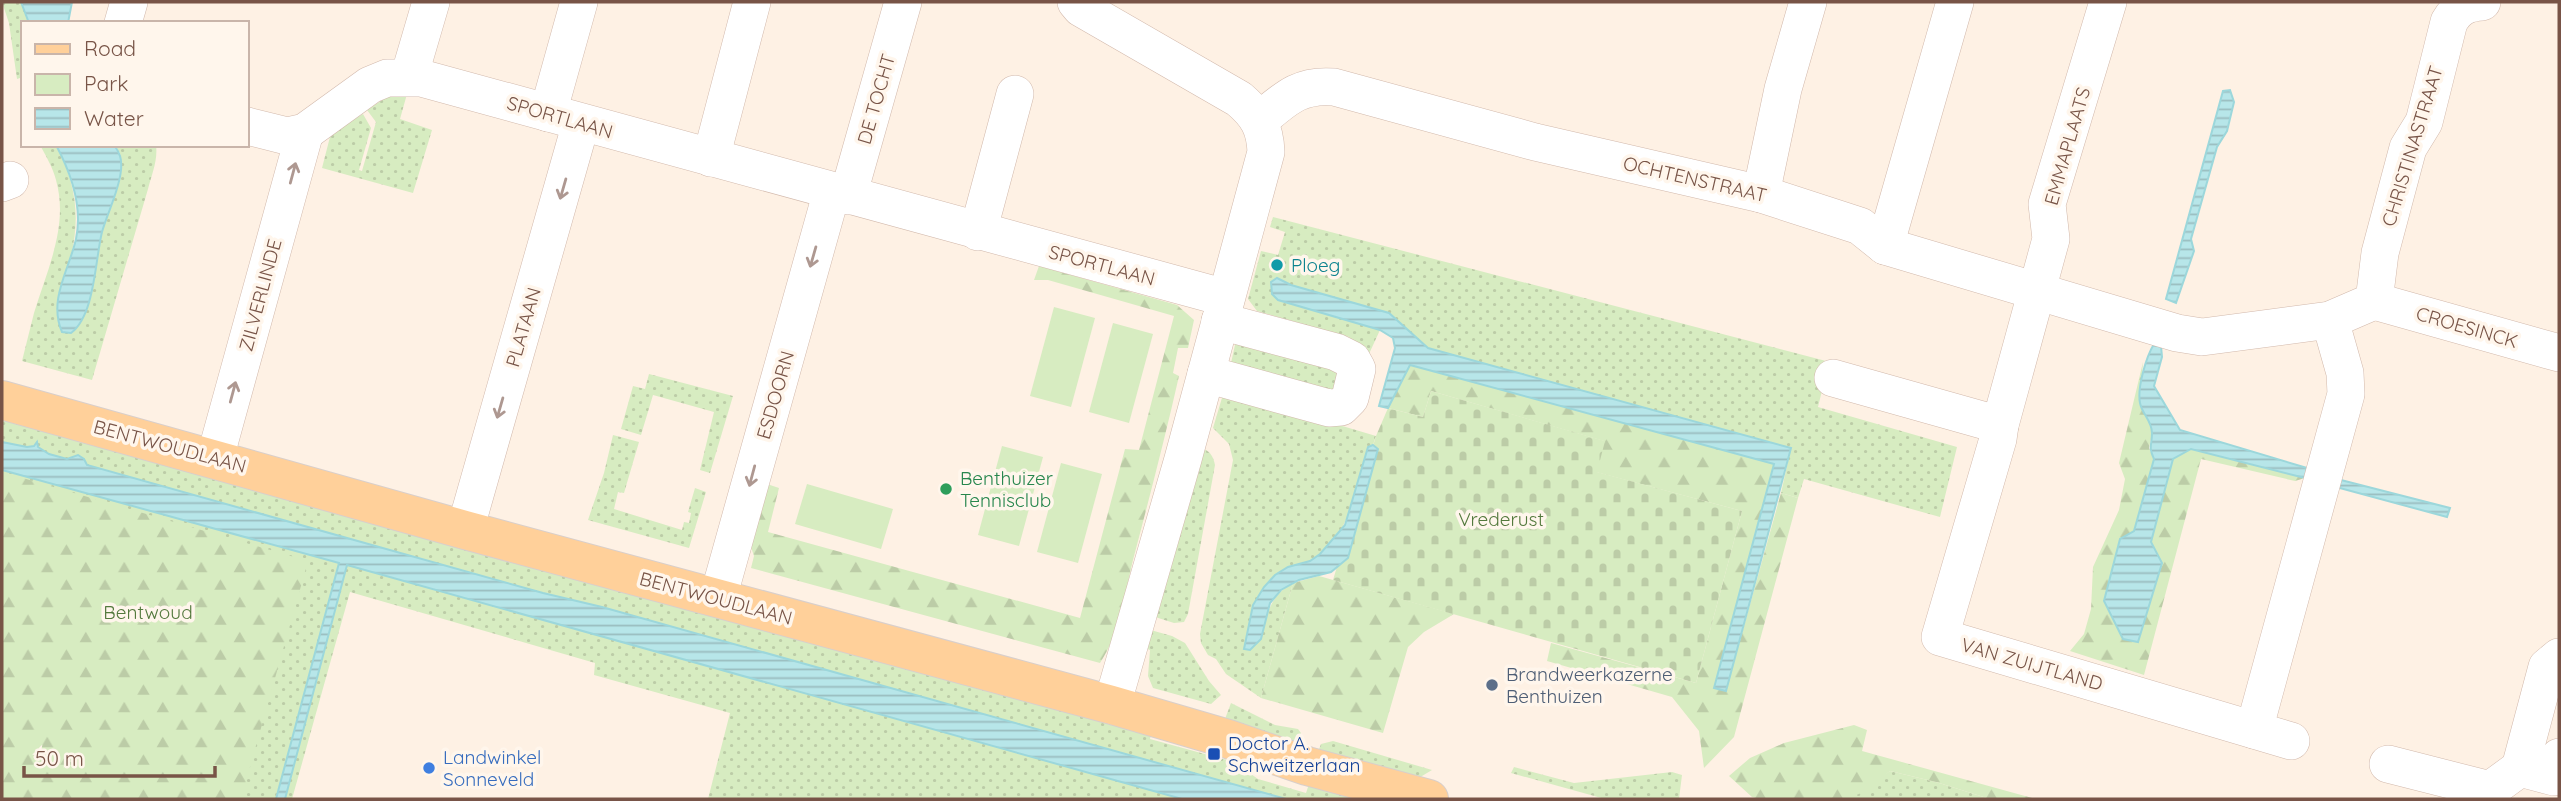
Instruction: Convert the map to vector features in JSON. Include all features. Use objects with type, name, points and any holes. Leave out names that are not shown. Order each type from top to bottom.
[{"type":"main road","name":"BENTWOUDLAAN","points":[[2,400],[465,530],[1112,705],[1228,739],[1307,766],[1429,799]]},
{"type":"street","points":[[124,21],[129,2]]},
{"type":"street","points":[[408,77],[431,2]]},
{"type":"street","name":"PLATAAN","points":[[465,530],[565,118],[579,2]]},
{"type":"street","points":[[710,158],[752,2]]},
{"type":"street","name":"DE TOCHT","points":[[840,193],[886,63],[903,2]]},
{"type":"street","points":[[1076,2],[1081,8],[1239,99],[1260,120],[1266,152],[1112,705]]},
{"type":"street","points":[[1761,194],[1783,89],[1808,2]]},
{"type":"street","points":[[1955,2],[1885,246],[2177,333],[2202,337],[2330,320],[2374,301]]},
{"type":"street","name":"EMMAPLAATS","points":[[2038,292],[2051,239],[2047,204],[2108,2]]},
{"type":"street","name":"CHRISTINASTRAAT","points":[[2374,301],[2380,253],[2408,148],[2424,122],[2449,22],[2455,11],[2469,3],[2482,2]]},
{"type":"street","name":"SPORTLAAN","points":[[305,132],[370,85],[387,78],[421,78],[978,232],[1223,310],[1336,352],[1352,360],[1357,369],[1350,398],[1341,407],[1329,408],[1206,374]]},
{"type":"street","name":"OCHTENSTRAAT","points":[[1260,120],[1287,96],[1311,86],[1334,87],[1535,142],[1761,194],[1860,226],[1885,246]]},
{"type":"street","points":[[978,232],[1015,94]]},
{"type":"street","points":[[248,126],[287,136],[305,132]]},
{"type":"street","name":"ZILVERLINDE","points":[[215,458],[305,132]]},
{"type":"street","name":"ESDOORN","points":[[719,598],[840,193]]},
{"type":"street","name":"VAN ZUIJTLAND","points":[[2038,292],[1940,637],[2291,740]]},
{"type":"street","name":"CROESINCK","points":[[2374,301],[2559,353]]},
{"type":"street","points":[[2254,730],[2346,394],[2345,373],[2330,320]]},
{"type":"street","points":[[1833,378],[2000,425]]},
{"type":"street","points":[[2388,764],[2490,790],[2548,770],[2547,667],[2559,657]]},
{"type":"green space","points":[[2,2],[21,2],[28,21],[21,21],[21,78],[17,79],[9,23]]},
{"type":"green space","points":[[393,93],[407,94],[400,119],[432,130],[413,193],[322,168],[331,133],[363,114],[371,128],[359,170],[362,171],[376,122],[367,110]]},
{"type":"green space","points":[[41,147],[57,147],[71,183],[75,202],[76,220],[71,256],[58,295],[97,258],[121,170],[120,153],[116,147],[156,147],[153,172],[92,380],[22,361],[58,231],[59,197],[51,167]]},
{"type":"green space","points":[[1273,217],[1826,361],[1824,368],[1827,370],[1818,407],[1957,447],[1940,517],[1804,479],[1798,498],[1781,493],[1791,448],[1427,348],[1389,313],[1291,285],[1277,278],[1278,300],[1380,330],[1368,356],[1349,337],[1257,311],[1248,299],[1261,251],[1278,255],[1285,232],[1270,227]]},
{"type":"green space","points":[[1039,266],[1177,305],[1194,320],[1188,348],[1178,348],[1173,373],[1179,376],[1163,445],[1121,613],[1107,652],[1100,663],[751,568],[754,556],[751,547],[767,484],[779,488],[768,532],[1080,618],[1125,449],[1139,450],[1174,316],[1048,280],[1034,280]]},
{"type":"green space","points":[[1054,307],[1095,318],[1071,407],[1030,396]]},
{"type":"green space","points":[[1113,323],[1153,334],[1129,423],[1089,412]]},
{"type":"green space","points":[[1237,336],[1339,364],[1336,389],[1323,393],[1231,363]]},
{"type":"green space","points":[[2143,362],[2140,403],[2150,421],[2152,434],[2149,448],[2154,459],[2134,532],[2123,639],[2138,642],[2151,542],[2173,459],[2191,449],[2305,478],[2295,481],[2201,459],[2144,675],[2070,651],[2084,634],[2091,609],[2093,567],[2119,510],[2125,479],[2119,463]]},
{"type":"green space","points":[[1410,365],[1774,464],[1714,688],[1726,691],[1781,493],[1798,498],[1734,737],[1704,768],[1699,731],[1672,697],[1547,661],[1551,643],[1696,683],[1742,511],[1596,472],[1604,441],[1431,391],[1423,417],[1388,408]]},
{"type":"green space","points":[[649,374],[733,396],[710,473],[700,470],[714,412],[653,395],[641,435],[621,429],[633,386],[645,389]]},
{"type":"green space","points":[[1224,391],[1376,436],[1373,445],[1368,447],[1350,511],[1335,540],[1324,552],[1310,561],[1275,575],[1261,639],[1267,614],[1274,600],[1293,583],[1261,698],[1226,674],[1201,643],[1200,634],[1233,460],[1229,444],[1213,428]]},
{"type":"green space","name":"Vrederust","points":[[1431,391],[1605,441],[1597,472],[1742,511],[1696,683],[1333,580],[1376,436],[1388,408],[1423,417]]},
{"type":"green space","name":"Bentwoud","points":[[2,411],[1152,730],[1150,739],[1234,762],[1258,779],[1306,793],[1312,775],[1394,799],[1286,799],[602,607],[544,593],[339,563],[276,799],[2,799]]},
{"type":"green space","points":[[613,435],[639,442],[624,493],[618,492],[614,509],[682,530],[684,522],[689,523],[691,513],[688,512],[695,488],[706,492],[689,548],[588,520]]},
{"type":"green space","points":[[1193,445],[1208,451],[1215,465],[1188,614],[1184,622],[1174,623],[1152,616]]},
{"type":"green space","points":[[1002,446],[1043,457],[1019,546],[978,535]]},
{"type":"green space","points":[[1061,463],[1102,474],[1078,563],[1037,552]]},
{"type":"green space","name":"Bentwoud","points":[[2,472],[308,561],[241,799],[2,799]]},
{"type":"green space","points":[[807,484],[893,509],[881,549],[795,524]]},
{"type":"green space","points":[[346,565],[1182,799],[708,799],[730,713],[594,675],[595,663],[350,592],[292,799],[285,799]]},
{"type":"green space","points":[[1319,576],[1454,614],[1424,632],[1408,647],[1383,733],[1261,698],[1293,583]]},
{"type":"green space","points":[[1147,629],[1185,643],[1221,695],[1211,704],[1153,688],[1148,676],[1150,650],[1142,647]]},
{"type":"green space","points":[[1231,703],[1275,725],[1298,729],[1301,733],[1295,754],[1225,719]]},
{"type":"green space","points":[[1854,725],[1867,730],[1862,751],[2036,799],[1990,799],[1890,771],[1865,791],[1848,799],[1760,799],[1752,797],[1729,776],[1750,758],[1784,743]]},
{"type":"green space","points":[[1333,741],[1432,770],[1417,779],[1318,752],[1321,744]]},
{"type":"green space","points":[[1514,767],[1574,783],[1672,772],[1682,775],[1679,799],[1605,799],[1511,773]]},
{"type":"green space","points":[[1890,771],[1936,782],[1990,799],[1845,799]]},
{"type":"water","points":[[21,2],[72,2],[68,21],[28,21]]},
{"type":"water","points":[[2230,90],[2234,102],[2227,131],[2217,147],[2191,239],[2194,251],[2176,303],[2166,299],[2223,91]]},
{"type":"water","points":[[57,147],[115,147],[121,163],[118,186],[102,232],[90,301],[79,325],[71,333],[62,332],[57,308],[78,227],[77,202]]},
{"type":"water","points":[[1277,278],[1291,285],[1389,313],[1428,348],[1791,448],[1726,691],[1714,688],[1774,464],[1410,365],[1388,408],[1379,406],[1395,348],[1393,338],[1380,330],[1278,300],[1272,294],[1271,282]]},
{"type":"water","points":[[2154,344],[2161,346],[2162,357],[2154,386],[2180,430],[2307,468],[2305,478],[2191,449],[2173,459],[2151,542],[2162,563],[2138,642],[2123,639],[2104,601],[2120,539],[2134,531],[2154,459],[2151,448],[2152,429],[2139,397],[2143,373]]},
{"type":"water","points":[[2,442],[27,447],[34,446],[37,442],[38,447],[49,454],[67,459],[78,455],[87,465],[1286,799],[1182,799],[347,565],[285,799],[276,799],[339,563],[2,470]]},
{"type":"water","points":[[1373,445],[1378,449],[1348,558],[1331,572],[1299,580],[1281,590],[1270,603],[1261,639],[1250,650],[1244,649],[1253,605],[1264,587],[1275,575],[1288,567],[1310,561],[1320,554],[1345,525],[1368,447]]},
{"type":"water","points":[[2337,479],[2450,508],[2447,517],[2336,487]]},
{"type":"place","name":"Ploeg","points":[[1277,265]]},
{"type":"place","name":"Benthuizer Tennisclub","points":[[946,489]]},
{"type":"place","name":"Brandweerkazerne Benthuizen","points":[[1492,685]]},
{"type":"place","name":"Doctor A. Schweitzerlaan","points":[[1214,754]]},
{"type":"place","name":"Landwinkel Sonneveld","points":[[429,768]]}]
